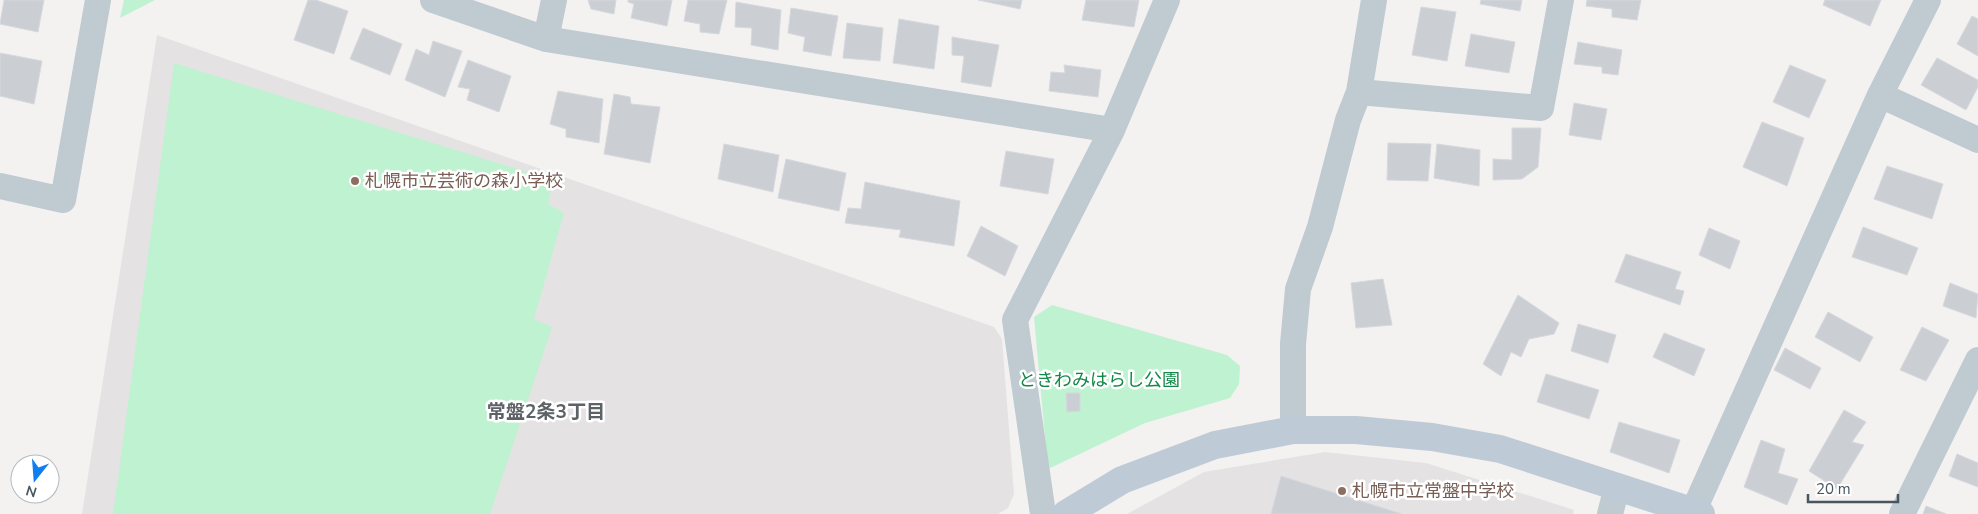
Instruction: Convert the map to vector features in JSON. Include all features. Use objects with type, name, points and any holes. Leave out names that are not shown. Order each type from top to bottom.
[{"type":"street","points":[[0,186],[63,200],[98,0]]},
{"type":"street","points":[[433,0],[546,39],[1112,130]]},
{"type":"street","points":[[546,39],[554,0]]},
{"type":"street","points":[[1043,514],[1015,320],[1112,130],[1167,0]]},
{"type":"street","points":[[1294,430],[1293,344],[1298,289],[1320,228],[1348,120],[1359,92],[1374,0]]},
{"type":"street","points":[[1359,92],[1541,108],[1561,0]]},
{"type":"street","points":[[1066,514],[1122,480],[1215,446],[1294,430],[1356,430],[1432,437],[1500,449],[1697,513],[1880,95],[1928,0]]},
{"type":"street","points":[[1880,95],[1978,140]]},
{"type":"street","points":[[1902,514],[1978,360]]},
{"type":"street","points":[[1610,514],[1617,487]]},
{"type":"shaded area","name":"札幌市立芸術の森小学校","points":[[157,35],[994,327],[1002,339],[1014,494],[1008,508],[998,514],[82,514]]},
{"type":"shaded area","name":"札幌市立常盤中学校","points":[[1325,452],[1426,463],[1574,510],[1573,514],[1127,514],[1204,472]]},
{"type":"green space","points":[[124,0],[155,0],[120,18]]},
{"type":"green space","points":[[174,63],[553,180],[548,204],[564,213],[534,319],[552,327],[490,514],[113,514]]},
{"type":"green space","name":"ときわみはらし公園","points":[[1052,305],[1227,355],[1240,366],[1239,384],[1230,398],[1145,423],[1048,469],[1034,317]]},
{"type":"building","points":[[4,0],[44,0],[38,32],[0,24]]},
{"type":"building","points":[[308,0],[316,0],[348,11],[334,54],[294,40]]},
{"type":"building","points":[[588,0],[616,0],[614,14],[591,9]]},
{"type":"building","points":[[628,0],[672,0],[667,26],[631,18],[634,4],[628,2]]},
{"type":"building","points":[[688,0],[727,0],[719,34],[700,32],[700,24],[684,21]]},
{"type":"building","points":[[978,0],[1022,0],[1020,9]]},
{"type":"building","points":[[1086,0],[1139,0],[1134,27],[1082,20]]},
{"type":"building","points":[[1481,0],[1522,0],[1520,11],[1480,4]]},
{"type":"building","points":[[1587,0],[1641,0],[1637,20],[1612,17],[1612,9],[1586,6]]},
{"type":"building","points":[[1825,0],[1881,0],[1870,26],[1823,5]]},
{"type":"building","points":[[736,2],[781,10],[778,50],[751,45],[752,28],[735,27]]},
{"type":"building","points":[[1421,7],[1456,12],[1447,61],[1412,55]]},
{"type":"building","points":[[791,8],[838,16],[831,56],[803,51],[805,37],[788,33]]},
{"type":"building","points":[[1972,16],[1978,19],[1978,56],[1957,44]]},
{"type":"building","points":[[899,19],[939,26],[934,69],[893,63]]},
{"type":"building","points":[[847,23],[883,28],[880,61],[843,58]]},
{"type":"building","points":[[363,28],[402,44],[390,75],[350,59]]},
{"type":"building","points":[[1471,34],[1515,42],[1509,73],[1465,66]]},
{"type":"building","points":[[952,37],[999,45],[991,87],[961,82],[964,56],[952,55]]},
{"type":"building","points":[[433,41],[462,51],[445,97],[405,80],[416,49],[429,55]]},
{"type":"building","points":[[1578,42],[1622,50],[1618,75],[1602,73],[1602,67],[1574,64]]},
{"type":"building","points":[[0,53],[42,61],[34,104],[0,96]]},
{"type":"building","points":[[1937,58],[1978,80],[1978,87],[1966,110],[1921,85]]},
{"type":"building","points":[[468,60],[511,76],[499,112],[467,100],[470,89],[458,87]]},
{"type":"building","points":[[1064,65],[1101,70],[1098,97],[1049,91],[1051,72],[1065,73]]},
{"type":"building","points":[[1790,65],[1826,80],[1809,118],[1773,102]]},
{"type":"building","points":[[558,91],[603,99],[599,143],[566,137],[566,129],[550,124]]},
{"type":"building","points":[[614,94],[630,97],[631,104],[660,107],[650,163],[604,154]]},
{"type":"building","points":[[1574,103],[1607,109],[1601,140],[1569,135]]},
{"type":"building","points":[[1762,122],[1804,138],[1787,186],[1743,167]]},
{"type":"building","points":[[1512,128],[1541,128],[1538,167],[1522,179],[1493,180],[1493,159],[1512,160]]},
{"type":"building","points":[[1388,143],[1431,144],[1428,181],[1387,180]]},
{"type":"building","points":[[724,144],[779,155],[773,192],[718,179]]},
{"type":"building","points":[[1437,144],[1480,150],[1479,186],[1434,178]]},
{"type":"building","points":[[1006,151],[1054,159],[1048,194],[1000,186]]},
{"type":"building","points":[[786,159],[846,173],[839,211],[778,198]]},
{"type":"building","points":[[1887,166],[1943,184],[1932,219],[1874,199]]},
{"type":"building","points":[[865,182],[960,201],[954,246],[899,237],[901,230],[845,223],[848,208],[861,209]]},
{"type":"building","points":[[981,226],[1018,246],[1005,276],[967,256]]},
{"type":"building","points":[[1863,227],[1918,248],[1907,275],[1852,257]]},
{"type":"building","points":[[1709,228],[1740,241],[1730,269],[1699,255]]},
{"type":"building","points":[[1626,254],[1681,272],[1675,289],[1684,291],[1680,305],[1615,282]]},
{"type":"building","points":[[1383,279],[1392,325],[1356,328],[1351,283]]},
{"type":"building","points":[[1950,283],[1978,294],[1976,318],[1943,306]]},
{"type":"building","points":[[1518,295],[1559,323],[1554,334],[1529,339],[1521,357],[1511,352],[1501,376],[1483,364]]},
{"type":"building","points":[[1828,312],[1873,337],[1860,362],[1815,337]]},
{"type":"building","points":[[1578,324],[1616,335],[1608,363],[1571,351]]},
{"type":"building","points":[[1922,327],[1949,340],[1926,381],[1900,370]]},
{"type":"building","points":[[1664,333],[1705,349],[1694,376],[1653,357]]},
{"type":"building","points":[[1785,348],[1821,368],[1810,389],[1774,370]]},
{"type":"building","points":[[1546,374],[1599,390],[1589,419],[1537,402]]},
{"type":"building","points":[[1066,393],[1080,393],[1080,411],[1067,412]]},
{"type":"building","points":[[1844,410],[1866,422],[1852,442],[1864,445],[1837,489],[1809,471]]},
{"type":"building","points":[[1619,422],[1680,440],[1669,473],[1610,452]]},
{"type":"building","points":[[1761,440],[1785,449],[1778,473],[1798,479],[1787,505],[1744,487]]},
{"type":"building","points":[[1957,454],[1978,463],[1978,487],[1949,476]]},
{"type":"building","points":[[1281,476],[1402,514],[1271,514]]},
{"type":"building","points":[[1926,506],[1946,514],[1923,514]]},
{"type":"place","name":"札幌市立芸術の森小学校","points":[[355,181]]},
{"type":"place","name":"札幌市立常盤中学校","points":[[1342,491]]},
{"type":"district","name":"常盤2条3丁目","points":[[546,412]]}]
